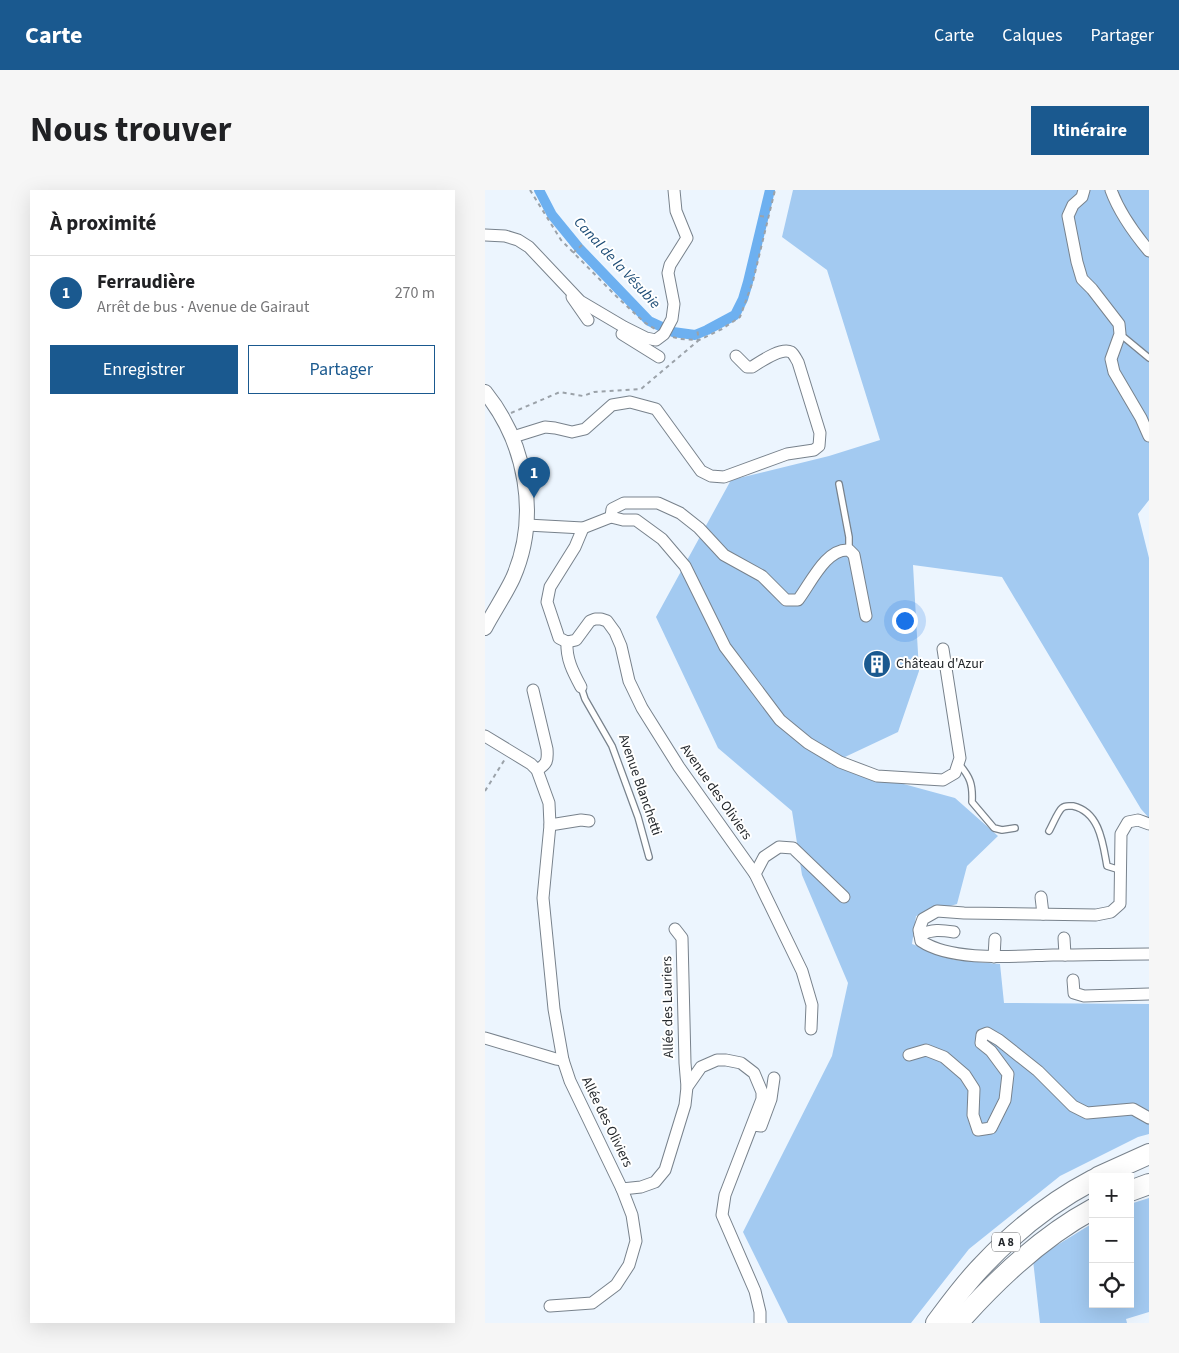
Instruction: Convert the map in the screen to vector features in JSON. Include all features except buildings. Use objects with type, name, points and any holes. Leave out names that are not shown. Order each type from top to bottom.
[{"type":"highway","points":[[1107,1173],[1149,1154]]},
{"type":"highway","name":"A 8","points":[[935,1323],[983,1264],[1009,1240],[1043,1212],[1089,1183]]},
{"type":"highway","points":[[1134,1189],[1149,1184]]},
{"type":"highway","name":"A 8","points":[[958,1323],[1006,1273],[1063,1227],[1089,1211]]},
{"type":"street","points":[[485,235],[505,236],[529,247],[581,301],[646,338],[656,340],[665,334],[674,304],[668,273],[670,265],[687,238],[676,211],[673,190]]},
{"type":"street","points":[[1084,190],[1081,197],[1073,205],[1068,216],[1077,262],[1082,279],[1092,288],[1119,324],[1120,334],[1111,359],[1115,372],[1125,387],[1149,436]]},
{"type":"street","points":[[1111,190],[1126,219],[1149,250]]},
{"type":"street","points":[[565,286],[588,320]]},
{"type":"street","points":[[605,316],[615,329],[659,358]]},
{"type":"street","points":[[513,437],[545,427],[572,432],[585,429],[612,405],[631,402],[656,409],[701,471],[711,476],[724,477],[787,454],[813,450],[819,446],[820,433],[798,362],[792,353],[781,352],[752,367],[747,366],[736,356]]},
{"type":"street","points":[[485,392],[513,437],[523,470],[527,505],[527,526],[520,558],[513,578],[485,628]]},
{"type":"street","points":[[611,517],[612,509],[624,503],[657,503],[680,513],[699,528],[724,554],[762,576],[786,600],[798,600],[832,554],[839,550],[849,550],[854,555],[866,616]]},
{"type":"street","points":[[527,526],[583,528],[611,517],[623,520],[636,520],[662,539],[685,566],[725,647],[780,720],[808,743],[840,762],[877,776],[943,780],[955,773],[960,758],[959,745],[943,649]]},
{"type":"street","points":[[567,642],[559,638],[547,602],[550,587],[575,547],[583,528]]},
{"type":"street","name":"Avenue des Oliviers","points":[[567,642],[576,640],[590,621],[595,618],[601,618],[611,626],[621,646],[629,681],[642,708],[679,767],[755,874],[802,971],[812,1005],[811,1029]]},
{"type":"street","name":"Avenue Blanchetti","points":[[567,642],[568,656],[573,672],[581,686]]},
{"type":"street","points":[[485,736],[531,764],[537,770],[545,766],[548,759],[533,690]]},
{"type":"street","name":"Allée des Oliviers","points":[[537,770],[549,803],[550,825],[543,898],[554,1009],[563,1060],[570,1082],[622,1189],[641,1187],[655,1182],[665,1170],[685,1105],[687,1087],[697,1071],[707,1063],[726,1060],[741,1064],[754,1073],[762,1092],[762,1099],[753,1125],[725,1195],[722,1215],[755,1290],[760,1312],[760,1323]]},
{"type":"street","points":[[550,825],[581,820],[589,821]]},
{"type":"street","points":[[1149,824],[1138,820],[1128,822],[1121,834],[1120,904],[1111,912],[1096,915],[937,911],[923,919],[919,930],[921,941],[931,948],[952,953],[994,957],[1149,954]]},
{"type":"street","points":[[755,874],[764,857],[779,847],[793,848],[844,898]]},
{"type":"street","points":[[1041,898],[1043,914]]},
{"type":"street","name":"Allée des Lauriers","points":[[675,929],[682,938],[687,1087]]},
{"type":"street","points":[[920,935],[928,931],[955,932]]},
{"type":"street","points":[[1064,938],[1065,955]]},
{"type":"street","points":[[994,957],[995,939]]},
{"type":"street","points":[[1073,980],[1074,993],[1084,996],[1149,994]]},
{"type":"street","points":[[909,1054],[926,1050],[944,1057],[965,1075],[974,1089],[973,1115],[978,1130],[991,1128],[1005,1100],[1008,1074],[991,1052],[981,1043],[982,1034],[987,1033],[999,1040],[1038,1071],[1073,1106],[1087,1113],[1133,1109],[1149,1118]]},
{"type":"street","points":[[485,1038],[556,1060],[563,1060]]},
{"type":"street","points":[[753,1125],[761,1126],[771,1099],[774,1078]]},
{"type":"street","points":[[550,1306],[592,1304],[616,1285],[629,1266],[635,1241],[632,1215],[622,1189]]},
{"type":"lane","points":[[1120,334],[1149,358]]},
{"type":"lane","points":[[839,484],[849,537],[849,550]]},
{"type":"lane","name":"Avenue Blanchetti","points":[[581,686],[585,699],[612,746],[638,817],[649,857]]},
{"type":"lane","points":[[959,764],[969,776],[973,790],[972,802],[995,828],[1002,830],[1015,828]]},
{"type":"lane","points":[[1049,831],[1060,809],[1067,805],[1078,808],[1087,814],[1097,826],[1102,838],[1107,866],[1120,870]]},
{"type":"path","points":[[760,216],[767,217]]},
{"type":"path","points":[[573,253],[582,245]]},
{"type":"path","points":[[502,418],[560,392],[583,396],[594,392],[641,389],[699,340],[697,329]]},
{"type":"path","points":[[485,791],[510,751]]},
{"type":"shaded area","points":[[793,190],[1149,190],[1149,500],[1138,514],[1149,558],[1149,818],[1141,809],[1002,577],[913,565],[919,671],[898,732],[830,764],[955,798],[998,836],[967,866],[957,904],[916,916],[912,944],[955,960],[1000,964],[1004,1003],[1149,1004],[1149,1134],[1138,1137],[1060,1176],[969,1249],[911,1323],[788,1323],[743,1232],[832,1056],[848,983],[802,875],[792,811],[718,748],[656,617],[731,480],[829,456],[880,440],[827,270],[782,237]]},
{"type":"shaded area","points":[[1149,1198],[1149,1312],[1126,1319],[1127,1323],[1040,1323],[1033,1260],[1089,1225],[1089,1308],[1134,1308],[1134,1203]]},
{"type":"waterway","name":"Canal de la Vésubie","points":[[539,190],[552,215],[579,248],[649,321],[673,332],[695,335],[735,315],[743,299],[748,282],[770,190]]},
{"type":"place","name":"Ferraudière","points":[[534,498]]},
{"type":"place","name":"Château d'Azur","points":[[877,664]]}]
